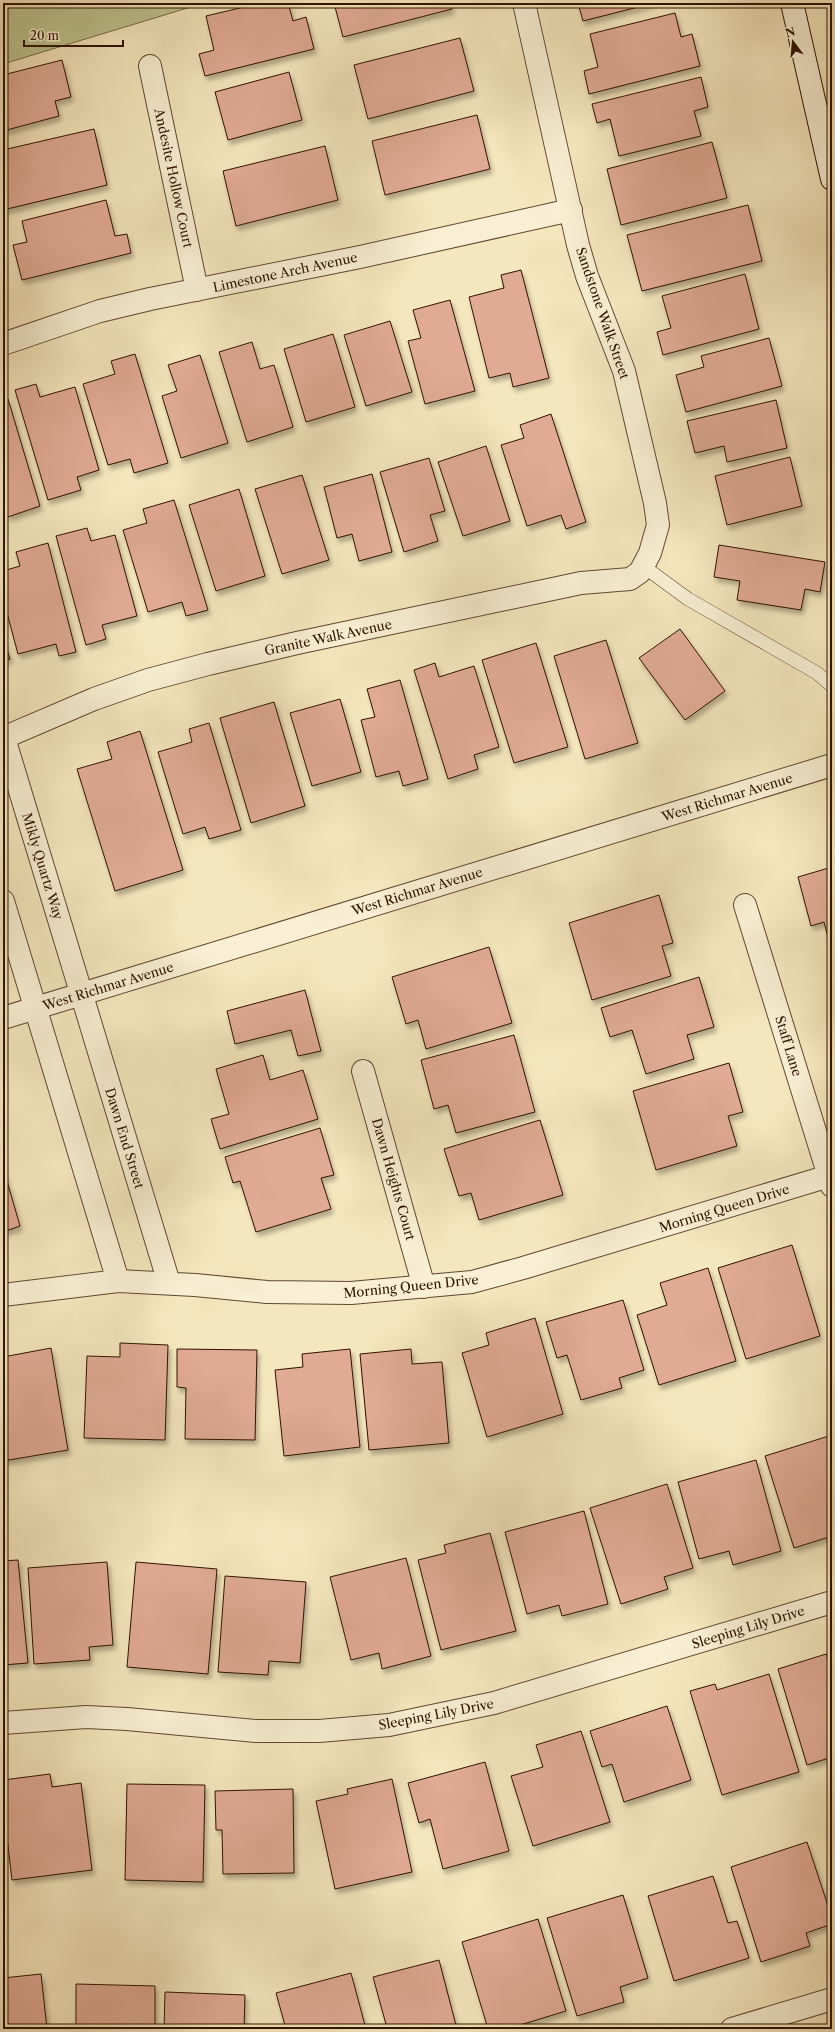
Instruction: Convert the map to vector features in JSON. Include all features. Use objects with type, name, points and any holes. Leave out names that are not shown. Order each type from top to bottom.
[{"type":"street","name":"Sandstone Walk Street","points":[[524,3],[587,276],[624,371],[639,431],[658,525],[647,560]]},
{"type":"street","points":[[792,3],[832,179]]},
{"type":"street","name":"Andesite Hollow Court","points":[[150,66],[197,290]]},
{"type":"street","name":"Limestone Arch Avenue","points":[[3,344],[100,311],[360,257],[571,210]]},
{"type":"street","name":"Granite Walk Avenue","points":[[3,738],[94,699],[148,680],[297,643],[581,583],[630,579],[640,572],[647,560]]},
{"type":"street","name":"Mikly Quartz Way","points":[[3,738],[81,994]]},
{"type":"street","name":"West Richmar Avenue","points":[[3,1018],[832,765]]},
{"type":"street","points":[[3,901],[118,1281]]},
{"type":"street","name":"Staff Lane","points":[[745,905],[830,1181]]},
{"type":"street","name":"Dawn End Street","points":[[81,994],[169,1283]]},
{"type":"street","name":"Dawn Heights Court","points":[[364,1071],[424,1286]]},
{"type":"street","name":"Morning Queen Drive","points":[[3,1295],[118,1281],[169,1283],[267,1292],[351,1293],[472,1282],[830,1181]]},
{"type":"street","name":"Sleeping Lily Drive","points":[[3,1723],[86,1717],[127,1719],[256,1731],[319,1731],[389,1725],[494,1703],[832,1602]]},
{"type":"street","points":[[732,2029],[832,1999]]},
{"type":"lane","points":[[647,560],[688,599],[817,673],[832,686]]},
{"type":"green space","points":[[3,3],[204,3],[3,64]]},
{"type":"building","points":[[261,3],[288,3],[293,21],[306,17],[314,49],[205,76],[199,54],[214,50],[206,16]]},
{"type":"building","points":[[334,3],[450,3],[452,9],[343,37]]},
{"type":"building","points":[[578,3],[654,3],[583,21]]},
{"type":"building","points":[[675,13],[681,37],[692,34],[700,66],[589,94],[584,71],[598,67],[590,34]]},
{"type":"building","points":[[460,38],[474,91],[368,119],[354,65]]},
{"type":"building","points":[[62,60],[71,97],[55,101],[59,116],[3,131],[3,75]]},
{"type":"building","points":[[289,72],[302,120],[228,140],[215,92]]},
{"type":"building","points":[[701,77],[708,107],[694,111],[701,136],[619,156],[610,119],[597,123],[592,104]]},
{"type":"building","points":[[477,115],[490,169],[385,195],[372,141]]},
{"type":"building","points":[[94,129],[107,185],[3,210],[3,150]]},
{"type":"building","points":[[712,142],[727,198],[621,225],[607,169]]},
{"type":"building","points":[[325,146],[338,200],[236,226],[223,171]]},
{"type":"building","points":[[106,200],[115,236],[127,234],[131,253],[22,280],[13,245],[27,242],[22,221]]},
{"type":"building","points":[[748,205],[762,261],[642,291],[627,235]]},
{"type":"building","points":[[521,270],[549,378],[513,387],[510,373],[489,378],[469,297],[504,288],[501,275]]},
{"type":"building","points":[[745,274],[759,329],[663,355],[657,332],[671,328],[662,296]]},
{"type":"building","points":[[450,300],[475,391],[425,404],[408,341],[421,338],[413,310]]},
{"type":"building","points":[[390,321],[412,392],[366,406],[344,335]]},
{"type":"building","points":[[333,334],[355,407],[306,422],[284,349]]},
{"type":"building","points":[[769,338],[782,386],[686,412],[676,375],[704,367],[701,356]]},
{"type":"building","points":[[252,342],[260,369],[274,365],[293,427],[247,442],[219,352]]},
{"type":"building","points":[[135,354],[168,463],[134,473],[130,459],[108,465],[83,384],[115,374],[111,361]]},
{"type":"building","points":[[200,355],[228,443],[181,458],[162,396],[177,391],[168,365]]},
{"type":"building","points":[[36,384],[40,397],[75,387],[99,470],[77,477],[81,490],[48,500],[15,390]]},
{"type":"building","points":[[8,399],[40,506],[8,517],[3,503],[3,400]]},
{"type":"building","points":[[776,400],[787,448],[727,462],[724,446],[695,453],[687,421]]},
{"type":"building","points":[[551,414],[586,522],[566,529],[561,515],[527,526],[501,445],[524,438],[520,425]]},
{"type":"building","points":[[486,446],[510,521],[463,536],[438,462]]},
{"type":"building","points":[[790,457],[802,506],[727,525],[715,476]]},
{"type":"building","points":[[429,458],[445,511],[430,515],[438,541],[404,552],[380,472]]},
{"type":"building","points":[[372,474],[392,552],[359,561],[352,534],[337,538],[324,487]]},
{"type":"building","points":[[302,475],[329,560],[282,574],[255,489]]},
{"type":"building","points":[[239,489],[265,576],[216,591],[189,505]]},
{"type":"building","points":[[174,500],[208,610],[186,616],[182,602],[148,612],[123,530],[147,523],[143,509]]},
{"type":"building","points":[[87,528],[91,541],[115,535],[137,616],[102,625],[106,639],[86,645],[56,536]]},
{"type":"building","points":[[48,543],[76,652],[59,656],[56,644],[18,654],[3,598],[3,571],[20,566],[16,552]]},
{"type":"building","points":[[719,545],[825,562],[820,592],[805,589],[801,610],[737,600],[740,581],[714,577]]},
{"type":"building","points":[[680,629],[725,691],[685,720],[639,658]]},
{"type":"building","points":[[3,637],[10,659],[3,661]]},
{"type":"building","points":[[606,640],[638,743],[585,759],[554,656]]},
{"type":"building","points":[[536,643],[568,747],[514,763],[482,660]]},
{"type":"building","points":[[435,663],[439,677],[474,666],[499,747],[474,755],[478,769],[448,779],[414,670]]},
{"type":"building","points":[[400,680],[428,779],[403,786],[399,771],[376,777],[361,720],[375,717],[367,689]]},
{"type":"building","points":[[340,699],[361,772],[312,786],[290,713]]},
{"type":"building","points":[[274,702],[305,806],[251,823],[220,718]]},
{"type":"building","points":[[209,723],[241,830],[209,839],[205,827],[183,834],[158,752],[192,742],[189,729]]},
{"type":"building","points":[[140,731],[183,870],[115,891],[77,769],[112,759],[107,742]]},
{"type":"building","points":[[832,867],[831,949],[824,922],[811,926],[798,877]]},
{"type":"building","points":[[659,895],[673,943],[662,946],[671,976],[592,1000],[569,923]]},
{"type":"building","points":[[489,947],[512,1023],[426,1049],[418,1020],[406,1024],[392,977]]},
{"type":"building","points":[[699,977],[714,1027],[687,1035],[694,1059],[646,1074],[632,1030],[610,1037],[601,1008]]},
{"type":"building","points":[[305,990],[321,1051],[298,1056],[291,1030],[235,1044],[227,1011]]},
{"type":"building","points":[[832,1001],[832,1016],[828,1002]]},
{"type":"building","points":[[514,1035],[535,1112],[456,1133],[448,1105],[434,1109],[421,1060]]},
{"type":"building","points":[[263,1055],[270,1080],[303,1070],[318,1119],[220,1149],[211,1119],[229,1114],[216,1069]]},
{"type":"building","points":[[729,1063],[743,1112],[728,1116],[737,1146],[656,1170],[633,1091]]},
{"type":"building","points":[[540,1120],[563,1195],[479,1220],[471,1193],[459,1196],[444,1149]]},
{"type":"building","points":[[320,1128],[334,1175],[321,1178],[331,1209],[256,1232],[240,1181],[233,1183],[225,1157]]},
{"type":"building","points":[[3,1167],[20,1226],[3,1232]]},
{"type":"building","points":[[792,1245],[820,1336],[746,1359],[718,1268]]},
{"type":"building","points":[[708,1268],[736,1361],[659,1385],[637,1315],[667,1305],[660,1283]]},
{"type":"building","points":[[623,1300],[644,1370],[619,1378],[622,1388],[581,1400],[567,1355],[557,1358],[546,1322]]},
{"type":"building","points":[[535,1318],[563,1414],[487,1437],[462,1353],[489,1345],[486,1333]]},
{"type":"building","points":[[120,1343],[168,1345],[165,1440],[84,1438],[87,1356],[120,1357]]},
{"type":"building","points":[[51,1348],[68,1450],[3,1461],[3,1357]]},
{"type":"building","points":[[177,1349],[257,1350],[255,1440],[185,1439],[186,1388],[177,1387]]},
{"type":"building","points":[[350,1349],[360,1447],[284,1456],[275,1370],[303,1367],[302,1354]]},
{"type":"building","points":[[411,1349],[412,1364],[442,1362],[449,1443],[369,1450],[360,1354]]},
{"type":"building","points":[[832,1435],[832,1536],[794,1548],[765,1456]]},
{"type":"building","points":[[756,1460],[781,1551],[733,1565],[729,1551],[699,1559],[678,1482]]},
{"type":"building","points":[[667,1484],[693,1568],[664,1577],[668,1589],[621,1604],[590,1508]]},
{"type":"building","points":[[584,1511],[608,1604],[562,1616],[559,1605],[527,1614],[505,1532]]},
{"type":"building","points":[[490,1533],[516,1631],[441,1650],[418,1560],[446,1553],[444,1545]]},
{"type":"building","points":[[406,1558],[431,1656],[382,1669],[379,1653],[351,1660],[330,1577]]},
{"type":"building","points":[[18,1560],[28,1663],[3,1665],[3,1561]]},
{"type":"building","points":[[107,1562],[113,1645],[89,1647],[90,1660],[34,1664],[28,1568]]},
{"type":"building","points":[[136,1562],[217,1569],[208,1674],[127,1667]]},
{"type":"building","points":[[225,1576],[306,1582],[300,1663],[269,1661],[268,1675],[218,1672]]},
{"type":"building","points":[[826,1654],[830,1666],[832,1665],[832,1757],[807,1765],[778,1669]]},
{"type":"building","points":[[769,1674],[799,1772],[722,1795],[690,1691],[715,1684],[717,1690]]},
{"type":"building","points":[[667,1706],[691,1780],[624,1802],[612,1764],[602,1767],[590,1731]]},
{"type":"building","points":[[581,1731],[610,1822],[533,1846],[511,1776],[543,1767],[536,1745]]},
{"type":"building","points":[[485,1762],[509,1851],[443,1869],[430,1819],[419,1823],[408,1783]]},
{"type":"building","points":[[50,1774],[52,1787],[81,1783],[92,1870],[12,1880],[3,1803],[3,1780]]},
{"type":"building","points":[[392,1779],[412,1872],[335,1889],[316,1801],[348,1794],[347,1789]]},
{"type":"building","points":[[127,1784],[205,1785],[203,1882],[125,1880]]},
{"type":"building","points":[[293,1789],[294,1873],[223,1874],[222,1830],[216,1830],[215,1791]]},
{"type":"building","points":[[832,1833],[832,1851],[827,1835]]},
{"type":"building","points":[[807,1842],[832,1918],[832,1924],[806,1933],[810,1946],[761,1962],[731,1867]]},
{"type":"building","points":[[713,1876],[728,1923],[737,1921],[749,1958],[674,1981],[648,1896]]},
{"type":"building","points":[[623,1895],[648,1978],[620,1987],[624,2002],[577,2016],[547,1918]]},
{"type":"building","points":[[538,1919],[566,2011],[507,2029],[488,2029],[462,1942]]},
{"type":"building","points":[[439,1960],[457,2029],[383,2029],[387,2028],[373,1977]]},
{"type":"building","points":[[351,1973],[366,2029],[286,2029],[276,1993]]},
{"type":"building","points":[[41,1974],[47,2029],[3,2029],[3,1978]]},
{"type":"building","points":[[76,1984],[155,1986],[155,2029],[76,2029]]},
{"type":"building","points":[[165,1992],[245,1995],[244,2029],[164,2029]]}]
